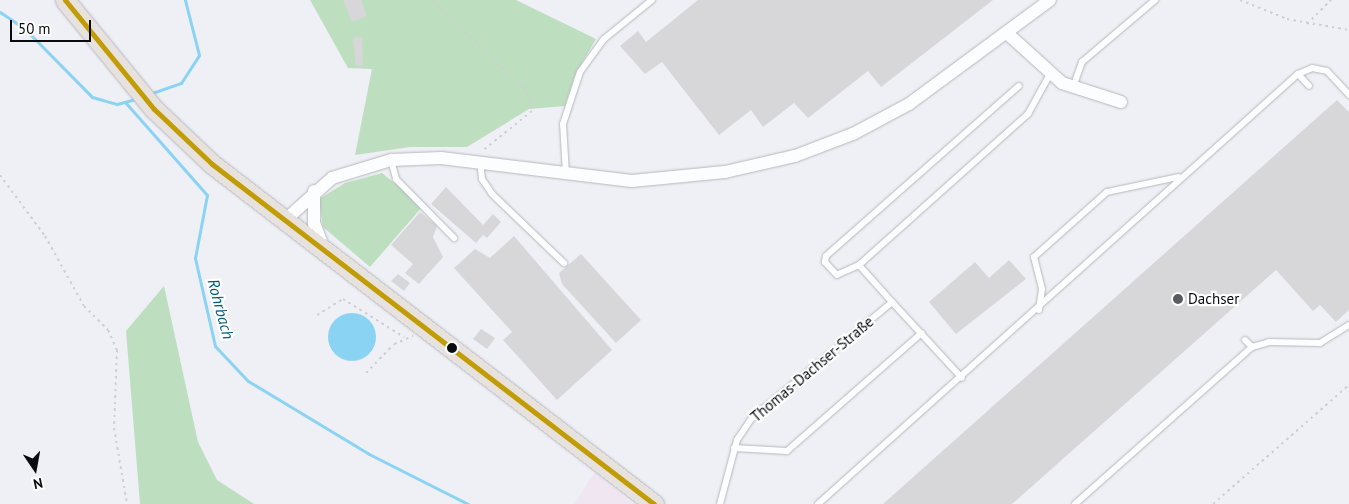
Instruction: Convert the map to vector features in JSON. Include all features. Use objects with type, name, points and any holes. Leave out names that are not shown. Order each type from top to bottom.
[{"type":"main road","points":[[64,0],[154,109],[212,164],[283,222],[482,370],[654,504]]},
{"type":"street","points":[[283,222],[314,191],[350,169],[391,160],[475,161],[566,175],[664,180],[746,169],[795,156],[860,131],[910,104],[1008,34],[1050,0]]},
{"type":"street","points":[[1008,34],[1050,74],[1073,88],[1121,102]]},
{"type":"street","points":[[314,191],[314,223],[328,255]]},
{"type":"lane","points":[[566,175],[563,124],[580,72],[604,39],[652,0]]},
{"type":"lane","points":[[1073,88],[1082,62],[1155,0]]},
{"type":"lane","points":[[818,504],[1039,310],[1179,177],[1298,74],[1312,68],[1327,71],[1349,95]]},
{"type":"lane","points":[[1019,86],[826,256],[826,262],[837,275],[859,265],[1028,114],[1050,74]]},
{"type":"lane","points":[[1298,74],[1309,86]]},
{"type":"lane","points":[[391,160],[396,179],[454,238]]},
{"type":"lane","points":[[475,161],[482,179],[492,194],[564,263]]},
{"type":"lane","points":[[1039,310],[1042,289],[1034,257],[1107,192],[1179,177]]},
{"type":"lane","points":[[859,265],[962,378]]},
{"type":"lane","name":"Thomas-Dachser-Straße","points":[[720,504],[734,448],[752,418],[892,302]]},
{"type":"lane","points":[[1075,504],[1252,347],[1269,342],[1320,343],[1349,325]]},
{"type":"lane","points":[[734,448],[787,451],[922,333]]},
{"type":"lane","points":[[1245,340],[1252,347]]},
{"type":"path","points":[[432,0],[523,87],[530,98],[532,111],[475,161]]},
{"type":"path","points":[[1240,0],[1307,24],[1349,30]]},
{"type":"path","points":[[1307,24],[1331,0]]},
{"type":"path","points":[[0,175],[45,236],[84,306],[108,330],[116,350],[114,428],[128,504]]},
{"type":"path","points":[[317,315],[343,299],[404,337]]},
{"type":"path","points":[[366,373],[404,337],[430,331]]},
{"type":"path","points":[[1213,504],[1349,385]]},
{"type":"shaded area","points":[[595,472],[633,504],[574,504]]},
{"type":"green space","points":[[310,0],[516,0],[596,39],[575,75],[565,106],[529,109],[467,147],[410,147],[355,155],[372,69],[348,68]]},
{"type":"green space","points":[[382,173],[423,206],[370,267],[323,227],[319,199],[345,183]]},
{"type":"green space","points":[[164,286],[198,442],[217,480],[254,504],[140,504],[126,331]]},
{"type":"water","points":[[352,313],[361,315],[369,320],[374,328],[376,337],[374,346],[369,354],[361,359],[352,361],[343,359],[335,354],[330,346],[328,337],[330,328],[335,320],[343,315]]},
{"type":"building","points":[[343,0],[361,0],[367,16],[352,22]]},
{"type":"building","points":[[698,0],[993,0],[881,87],[868,71],[808,118],[794,103],[763,127],[751,110],[719,135],[662,62],[645,74],[620,46],[638,31],[646,42]]},
{"type":"building","points":[[362,37],[363,65],[356,66],[353,38]]},
{"type":"building","name":"Dachser","points":[[1337,100],[1349,112],[1349,310],[1336,322],[1320,305],[1313,311],[1276,270],[1012,504],[883,504]]},
{"type":"building","points":[[446,187],[483,225],[493,214],[501,222],[487,238],[483,235],[476,243],[431,204]]},
{"type":"building","points":[[420,212],[437,226],[433,237],[443,257],[419,284],[405,273],[413,264],[391,245]]},
{"type":"building","points":[[514,236],[612,350],[557,400],[503,340],[512,332],[454,268],[475,249],[490,258]]},
{"type":"building","points":[[581,254],[641,320],[616,343],[562,284],[559,273]]},
{"type":"building","points":[[1009,260],[1026,279],[956,334],[929,302],[975,262],[989,278]]},
{"type":"building","points":[[398,274],[410,283],[404,291],[391,281]]},
{"type":"building","points":[[481,329],[495,338],[487,349],[473,339]]},
{"type":"waterway","points":[[149,94],[181,83],[199,55],[185,0]]},
{"type":"waterway","points":[[0,12],[25,29],[92,97],[117,104],[136,99]]},
{"type":"waterway","name":"Rohrbach","points":[[125,102],[207,195],[195,258],[215,346],[248,381],[369,454],[468,504]]},
{"type":"transit line","points":[[65,0],[154,109],[212,164],[654,504]]},
{"type":"place","name":"Dachser","points":[[1178,299]]}]
